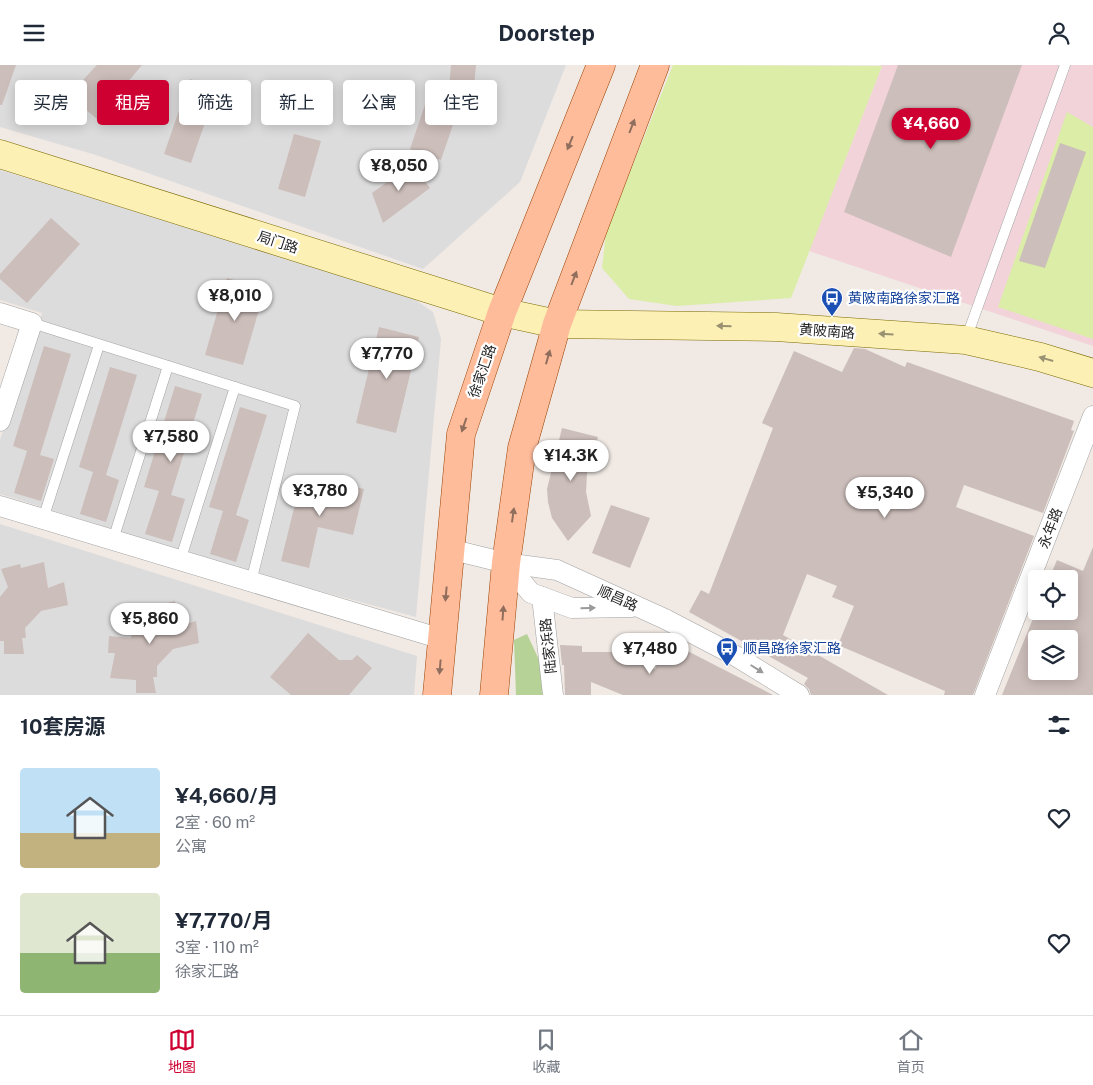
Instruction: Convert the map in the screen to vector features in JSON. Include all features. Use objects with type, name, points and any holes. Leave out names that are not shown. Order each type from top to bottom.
[{"type":"main road","name":"徐家汇路","points":[[437,695],[461,434],[502,313],[601,65]]},
{"type":"main road","points":[[494,695],[506,563],[522,448],[557,324],[655,65]]},
{"type":"street","name":"局门路","points":[[0,154],[502,313],[557,324]]},
{"type":"street","points":[[0,313],[32,323],[0,421]]},
{"type":"street","name":"黄陂南路","points":[[557,324],[776,327],[966,340],[1040,357],[1093,373]]},
{"type":"street","name":"永年路","points":[[985,695],[1093,416]]},
{"type":"street","points":[[0,505],[442,639]]},
{"type":"street","name":"顺昌路","points":[[449,549],[506,563],[557,570],[734,655],[800,695]]},
{"type":"street","points":[[506,563],[531,593],[572,608],[637,607]]},
{"type":"street","name":"陆家浜路","points":[[542,597],[553,695]]},
{"type":"lane","points":[[966,340],[1065,65]]},
{"type":"lane","points":[[32,323],[294,406],[250,582]]},
{"type":"lane","points":[[43,519],[99,345]]},
{"type":"lane","points":[[113,540],[168,366]]},
{"type":"lane","points":[[180,561],[235,387]]},
{"type":"shaded area","points":[[0,65],[566,65],[520,182],[423,269],[96,155],[0,127]]},
{"type":"shaded area","points":[[879,65],[1093,65],[1093,346],[809,251],[882,66]]},
{"type":"shaded area","points":[[0,170],[408,295],[433,312],[441,339],[416,617],[253,573],[0,494],[0,440],[42,313],[0,300]]},
{"type":"shaded area","points":[[0,524],[417,656],[414,695],[0,695]]},
{"type":"green space","points":[[673,65],[882,66],[791,298],[677,306],[629,299],[602,268],[606,232]]},
{"type":"green space","points":[[1067,112],[1093,127],[1093,339],[998,307]]},
{"type":"green space","points":[[527,634],[541,664],[544,695],[516,695],[514,640]]},
{"type":"building","points":[[0,65],[16,65],[2,105],[0,105]]},
{"type":"building","points":[[97,65],[142,65],[130,80],[97,80],[97,119],[87,110],[87,80],[83,80]]},
{"type":"building","points":[[451,65],[476,65],[475,80],[450,80]]},
{"type":"building","points":[[898,65],[1022,65],[951,257],[844,212]]},
{"type":"building","points":[[425,105],[425,125],[453,125],[441,160],[410,149]]},
{"type":"building","points":[[179,111],[179,125],[204,125],[191,163],[164,154]]},
{"type":"building","points":[[294,134],[321,141],[305,197],[278,189]]},
{"type":"building","points":[[1060,143],[1086,152],[1045,268],[1019,261]]},
{"type":"building","points":[[412,164],[430,188],[383,223],[372,193]]},
{"type":"building","points":[[51,218],[80,244],[27,303],[0,279],[0,274]]},
{"type":"building","points":[[227,278],[265,289],[243,365],[205,355]]},
{"type":"building","points":[[379,327],[419,337],[396,433],[356,423]]},
{"type":"building","points":[[44,346],[71,354],[40,455],[54,459],[41,501],[14,493],[27,451],[13,446]]},
{"type":"building","points":[[854,348],[865,349],[905,367],[907,362],[1074,421],[1071,430],[1074,431],[1043,513],[964,485],[956,507],[1034,536],[973,695],[944,695],[945,691],[838,645],[854,606],[832,597],[837,586],[807,574],[783,635],[888,695],[811,695],[809,689],[804,684],[808,678],[689,612],[701,590],[709,594],[773,428],[762,423],[794,351],[842,372]]},
{"type":"building","points":[[110,367],[137,375],[106,475],[119,480],[106,522],[80,514],[93,472],[79,467]]},
{"type":"building","points":[[175,386],[202,394],[171,495],[185,499],[172,542],[145,534],[159,491],[144,487]]},
{"type":"building","points":[[240,407],[267,415],[236,515],[249,520],[236,562],[210,554],[223,511],[209,507]]},
{"type":"building","points":[[562,428],[598,437],[587,473],[586,492],[591,516],[568,541],[552,518],[547,489]]},
{"type":"building","points":[[301,480],[329,486],[330,481],[364,489],[353,535],[318,527],[309,568],[281,561]]},
{"type":"building","points":[[611,505],[650,518],[630,568],[592,553]]},
{"type":"building","points":[[1093,547],[1093,695],[1002,695],[1028,631],[1028,680],[1078,680],[1078,630],[1028,630],[1032,620],[1078,620],[1078,570],[1053,570],[1057,560],[1083,571]]},
{"type":"building","points":[[44,562],[48,588],[64,582],[68,605],[41,611],[25,628],[26,638],[22,638],[24,654],[4,654],[4,641],[0,641],[0,597],[8,587],[1,569],[20,564],[21,568]]},
{"type":"building","points":[[175,601],[180,626],[196,621],[199,643],[173,649],[157,666],[157,677],[153,677],[156,693],[136,693],[136,680],[110,678],[115,653],[108,653],[109,636],[130,638],[139,626],[133,608],[152,603],[153,607]]},
{"type":"building","points":[[308,633],[339,660],[352,660],[357,655],[372,668],[349,695],[291,695],[270,677]]},
{"type":"building","points":[[670,642],[773,695],[623,695],[591,682],[591,695],[565,695],[564,665],[562,665],[560,645],[582,646],[582,652],[611,652],[655,669]]},
{"type":"place","name":"黄陂南路徐家汇路","points":[[832,317]]},
{"type":"place","name":"顺昌路徐家汇路","points":[[727,667]]}]
